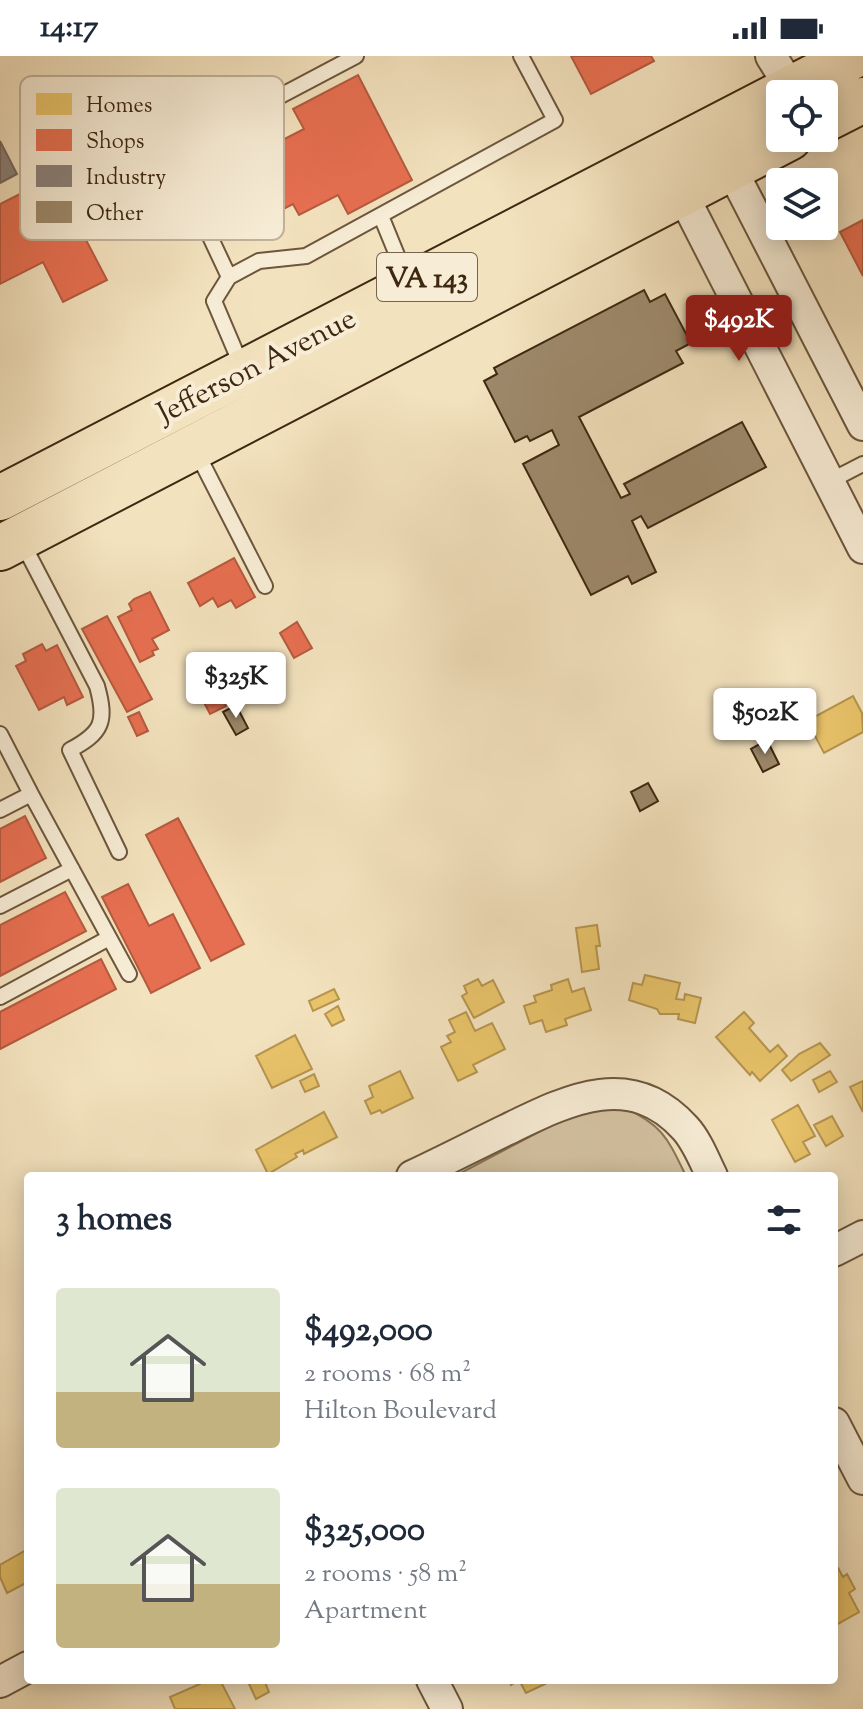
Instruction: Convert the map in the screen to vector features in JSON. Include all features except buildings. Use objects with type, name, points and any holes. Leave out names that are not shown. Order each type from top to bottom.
[{"type":"main road","name":"Jefferson Avenue","points":[[0,499],[712,129],[781,72],[854,56]]},
{"type":"main road","points":[[838,113],[863,100]]},
{"type":"main road","name":"Jefferson Avenue","points":[[10,543],[766,150]]},
{"type":"main road","points":[[0,499],[10,543]]},
{"type":"street","points":[[712,129],[863,425]]},
{"type":"street","points":[[662,154],[863,548]]},
{"type":"street","points":[[420,1172],[562,1103],[589,1095],[617,1093],[651,1102],[670,1113],[694,1140],[710,1172]]},
{"type":"street","points":[[838,1249],[863,1236]]},
{"type":"street","points":[[838,1431],[863,1479]]},
{"type":"street","points":[[0,1682],[24,1669]]},
{"type":"street","points":[[434,1684],[447,1709]]},
{"type":"lane","points":[[284,94],[356,56]]},
{"type":"lane","points":[[244,371],[214,301],[229,277],[259,261],[306,256],[555,120],[521,56]]},
{"type":"lane","points":[[381,216],[410,286]]},
{"type":"lane","points":[[212,240],[229,277]]},
{"type":"lane","points":[[194,447],[265,586]]},
{"type":"lane","points":[[830,481],[863,464]]},
{"type":"lane","points":[[10,543],[97,686],[100,727],[92,739],[70,750],[119,852]]},
{"type":"lane","points":[[0,734],[129,974]]},
{"type":"lane","points":[[0,810],[31,794]]},
{"type":"lane","points":[[0,906],[72,869]]},
{"type":"lane","points":[[0,997],[109,938]]},
{"type":"shaded area","points":[[623,1107],[647,1120],[663,1134],[684,1172],[463,1172],[573,1114]]}]
